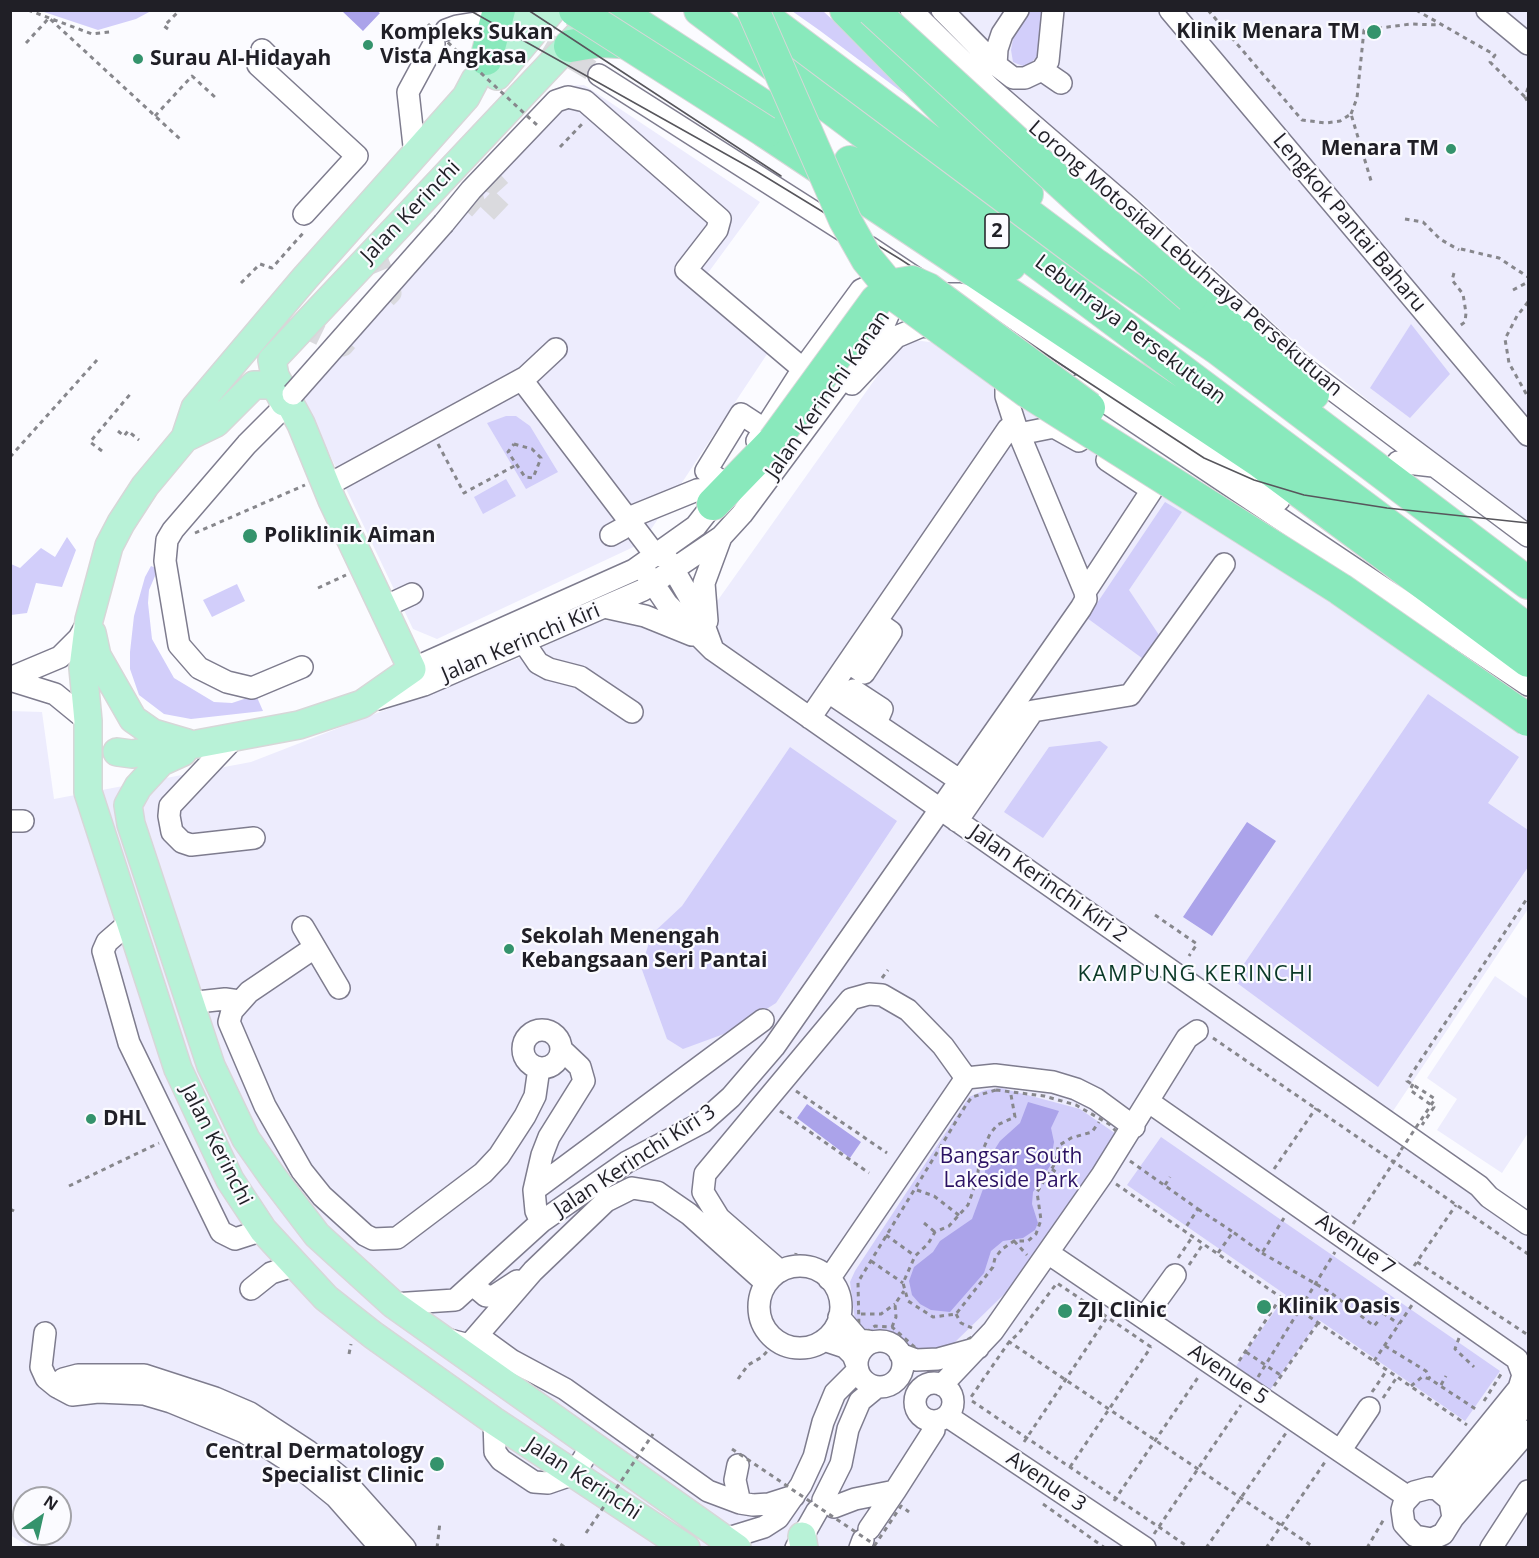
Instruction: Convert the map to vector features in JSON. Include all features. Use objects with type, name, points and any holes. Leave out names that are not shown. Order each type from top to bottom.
[{"type":"highway","points":[[575,10],[774,136],[1259,461],[1521,645]]},
{"type":"highway","points":[[616,10],[963,234],[1293,452]]},
{"type":"highway","name":"Lebuhraya Persekutuan","points":[[700,10],[1293,452],[1521,645]]},
{"type":"highway","points":[[754,10],[845,220],[867,259],[900,298],[1028,392],[1343,581]]},
{"type":"highway","name":"Lebuhraya Persekutuan","points":[[754,10],[1096,265],[1217,348],[1528,582]]},
{"type":"highway","points":[[846,10],[1096,265]]},
{"type":"highway","points":[[872,10],[1032,157],[1191,297],[1398,462],[1528,582]]},
{"type":"highway","points":[[482,77],[510,14]]},
{"type":"highway","points":[[570,46],[615,41],[647,44],[683,54]]},
{"type":"highway","points":[[721,494],[876,301],[894,285],[912,282],[928,289],[1343,581],[1528,720]]},
{"type":"main road","name":"Jalan Kerinchi","points":[[552,10],[482,77],[305,278],[195,408],[185,438],[145,486],[121,523],[109,546],[89,620],[83,668],[88,721],[88,792],[164,1030],[207,1134],[230,1180],[263,1230],[293,1266],[326,1298],[373,1335],[494,1421],[686,1548]]},
{"type":"main road","name":"Jalan Kerinchi","points":[[292,406],[273,370],[272,360],[277,353],[570,46],[596,10]]},
{"type":"main road","name":"Jalan Kerinchi","points":[[185,438],[216,423],[250,387],[260,383],[277,389],[292,406]]},
{"type":"main road","points":[[292,406],[325,489],[412,669]]},
{"type":"main road","name":"Jalan Kerinchi","points":[[89,620],[97,656],[133,719],[153,733],[197,744]]},
{"type":"main road","name":"Jalan Kerinchi Kiri","points":[[88,721],[111,747],[132,754],[197,744],[300,725],[362,704],[412,669]]},
{"type":"main road","name":"Jalan Kerinchi","points":[[197,744],[162,776],[148,794],[141,819],[140,854],[188,1003],[219,1084],[246,1139],[317,1235],[393,1304],[731,1543]]},
{"type":"main road","points":[[373,1335],[393,1304]]},
{"type":"street","name":"Lorong Motosikal Lebuhraya Persekutuan","points":[[911,10],[990,88],[1129,208],[1301,366],[1528,536]]},
{"type":"street","points":[[942,10],[996,65],[1013,78],[1025,78],[1042,70],[1048,61],[1052,42],[1053,10]]},
{"type":"street","points":[[996,65],[997,49],[1002,34],[1018,10]]},
{"type":"street","name":"Lengkok Pantai Baharu","points":[[1170,10],[1528,435]]},
{"type":"street","points":[[1487,10],[1528,44]]},
{"type":"street","points":[[415,155],[408,92],[436,33],[510,14]]},
{"type":"street","points":[[967,36],[982,39],[1002,34]]},
{"type":"street","points":[[262,50],[267,55],[258,65],[357,156],[305,222]]},
{"type":"street","points":[[1042,70],[1061,83]]},
{"type":"street","points":[[599,75],[847,233]]},
{"type":"street","points":[[924,88],[1129,208]]},
{"type":"street","points":[[302,667],[252,688],[226,682],[199,668],[179,645],[165,561],[167,540],[173,530],[248,444],[292,406],[476,185],[556,101],[568,97],[585,101],[597,109],[720,219],[717,230],[684,273],[803,369]]},
{"type":"street","points":[[774,136],[840,201],[860,244],[863,263],[861,290]]},
{"type":"street","points":[[455,166],[476,185]]},
{"type":"street","points":[[869,247],[1398,595],[1528,685]]},
{"type":"street","name":"Jalan Kerinchi Kanan","points":[[675,570],[721,537],[742,514],[885,322],[893,304],[891,292],[882,285],[874,284],[861,290],[803,369],[769,435]]},
{"type":"street","points":[[885,322],[914,303],[943,294],[960,294],[993,304],[1476,637],[1521,645]]},
{"type":"street","points":[[819,409],[850,386],[896,337],[922,326],[945,328],[1007,371],[1063,393],[1237,500],[1343,581]]},
{"type":"street","points":[[325,489],[522,380],[556,350]]},
{"type":"street","points":[[949,816],[962,782],[1086,599],[1017,429],[1006,396],[1007,371]]},
{"type":"street","points":[[522,380],[608,488],[620,527],[653,557],[675,570],[708,642]]},
{"type":"street","points":[[721,494],[706,471],[741,414],[769,435]]},
{"type":"street","points":[[810,718],[1008,429],[1054,427],[1078,440],[1152,490],[1085,592]]},
{"type":"street","points":[[1078,440],[1084,450],[1097,458]]},
{"type":"street","points":[[1398,462],[1436,467]]},
{"type":"street","points":[[620,527],[697,490],[706,489],[721,494]]},
{"type":"street","points":[[653,557],[696,526],[721,494]]},
{"type":"street","points":[[708,642],[704,583],[721,537]]},
{"type":"street","points":[[653,557],[653,585],[708,642]]},
{"type":"street","name":"Jalan Kerinchi Kiri","points":[[412,669],[602,586],[653,557]]},
{"type":"street","points":[[949,816],[1034,711],[1130,694],[1224,564]]},
{"type":"street","name":"Jalan Kerinchi Kiri","points":[[362,704],[424,685],[653,585],[675,570]]},
{"type":"street","points":[[382,608],[412,594]]},
{"type":"street","points":[[604,607],[645,616],[708,642]]},
{"type":"street","points":[[10,679],[60,657],[79,638],[89,620]]},
{"type":"street","points":[[523,641],[538,663],[549,669],[580,677],[632,712]]},
{"type":"street","name":"Jalan Kerinchi Kiri 2","points":[[708,642],[1260,1042],[1479,1186],[1489,1197],[1528,1224]]},
{"type":"street","points":[[10,679],[55,694],[88,721]]},
{"type":"street","points":[[840,700],[962,782]]},
{"type":"street","points":[[234,738],[170,806],[172,832],[182,842],[191,845],[254,838]]},
{"type":"street","name":"Jalan Kerinchi Kiri 3","points":[[393,1304],[455,1299],[541,1222],[627,1162],[703,1122],[725,1106],[774,1047],[949,816]]},
{"type":"street","points":[[130,922],[107,942],[104,957],[129,1043],[221,1232],[235,1239],[263,1230]]},
{"type":"street","points":[[303,927],[339,988]]},
{"type":"street","points":[[314,948],[239,1001],[230,1014],[230,1026],[282,1139],[302,1171],[345,1219],[373,1239],[398,1238],[483,1173],[499,1156],[525,1116],[535,1096],[539,1068]]},
{"type":"street","points":[[773,1277],[719,1218],[703,1192],[705,1174],[851,999],[869,994],[882,995],[908,1010],[944,1046],[966,1078]]},
{"type":"street","points":[[188,1003],[225,999],[239,1001]]},
{"type":"street","points":[[534,1190],[763,1020]]},
{"type":"street","points":[[541,1222],[536,1210],[534,1190],[542,1155],[549,1137],[584,1081],[580,1067],[561,1049],[557,1037],[547,1030],[534,1030],[529,1034],[522,1051],[528,1062],[539,1068],[557,1061],[561,1049]]},
{"type":"street","points":[[917,1409],[916,1396],[933,1386],[980,1340],[1102,1175],[1134,1127],[1187,1038],[1201,1032]]},
{"type":"street","points":[[829,1279],[966,1078],[995,1075],[1053,1082],[1076,1089],[1096,1099],[1134,1127]]},
{"type":"street","name":"Avenue 7","points":[[1149,1102],[1517,1359],[1523,1375],[1519,1388],[1474,1429],[1447,1503]]},
{"type":"street","points":[[176,1143],[207,1134]]},
{"type":"street","points":[[1479,1186],[1494,1189],[1528,1210]]},
{"type":"street","points":[[437,1335],[470,1345],[533,1271],[606,1201],[632,1188],[657,1192],[773,1277]]},
{"type":"street","name":"Avenue 5","points":[[1041,1255],[1144,1318],[1161,1346],[1330,1458],[1408,1497]]},
{"type":"street","points":[[251,1289],[271,1273],[293,1266]]},
{"type":"street","points":[[849,1316],[824,1340],[812,1346],[798,1348],[785,1345],[773,1338],[760,1318],[760,1300],[773,1277],[795,1266],[808,1267],[829,1279],[837,1290],[841,1304],[849,1316],[860,1340],[889,1344],[933,1386],[953,1399],[941,1423],[864,1539]]},
{"type":"street","points":[[473,1285],[486,1296],[494,1296],[533,1271]]},
{"type":"street","points":[[1144,1318],[1174,1275]]},
{"type":"street","points":[[45,1333],[41,1367],[46,1378],[57,1387],[72,1395],[121,1392],[144,1394],[171,1402],[244,1432],[345,1480],[405,1548]]},
{"type":"street","points":[[478,1336],[511,1360],[565,1389],[708,1491],[740,1503],[769,1504],[794,1496]]},
{"type":"street","points":[[824,1340],[845,1347],[853,1355],[865,1381],[902,1393],[931,1421],[941,1423]]},
{"type":"street","points":[[901,1357],[916,1360],[938,1359],[980,1340]]},
{"type":"street","points":[[731,1543],[778,1518],[794,1496],[814,1457],[823,1422],[835,1393],[858,1367],[864,1348],[874,1342]]},
{"type":"street","points":[[814,1522],[841,1464],[848,1429],[860,1401],[900,1375],[901,1357]]},
{"type":"street","points":[[1330,1458],[1369,1408]]},
{"type":"street","points":[[1447,1503],[1421,1489],[1408,1497],[1404,1503],[1402,1517],[1403,1539],[1423,1539],[1429,1543],[1448,1530],[1447,1503],[1526,1418]]},
{"type":"street","name":"Avenue 3","points":[[941,1423],[1063,1476],[1145,1548]]},
{"type":"street","points":[[574,1474],[592,1445]]},
{"type":"street","points":[[735,1457],[735,1480],[740,1503]]},
{"type":"street","points":[[309,1463],[381,1548]]},
{"type":"street","points":[[814,1522],[855,1499],[895,1491]]},
{"type":"street","points":[[1491,1548],[1528,1491]]},
{"type":"path","points":[[28,10],[92,34],[110,32]]},
{"type":"path","points":[[168,29],[164,26],[180,10]]},
{"type":"path","points":[[1208,10],[1302,120],[1326,123],[1340,121],[1351,114],[1357,98],[1364,30],[1411,24],[1440,25]]},
{"type":"path","points":[[1416,10],[1495,55],[1490,62],[1528,102]]},
{"type":"path","points":[[26,43],[49,18]]},
{"type":"path","points":[[49,18],[180,139]]},
{"type":"path","points":[[436,33],[538,126]]},
{"type":"path","points":[[155,116],[192,75],[217,99]]},
{"type":"path","points":[[1525,97],[1528,88]]},
{"type":"path","points":[[560,147],[597,109]]},
{"type":"path","points":[[1351,114],[1372,184]]},
{"type":"path","points":[[1406,219],[1423,222],[1440,238],[1460,249],[1499,258],[1528,280],[1513,290]]},
{"type":"path","points":[[241,283],[260,264],[272,268],[305,222]]},
{"type":"path","points":[[1453,332],[1465,322],[1466,313],[1463,294],[1452,280],[1454,273]]},
{"type":"path","points":[[1505,339],[1519,310],[1528,302]]},
{"type":"path","points":[[1502,331],[1509,363],[1528,397]]},
{"type":"path","points":[[10,457],[97,360]]},
{"type":"path","points":[[102,451],[90,442],[132,392]]},
{"type":"path","points":[[118,431],[124,436],[129,431],[139,440]]},
{"type":"path","points":[[438,444],[464,492],[516,465]]},
{"type":"path","points":[[514,444],[532,449],[541,458],[533,478],[525,477],[516,465],[508,452],[514,444]]},
{"type":"path","points":[[194,533],[325,489]]},
{"type":"path","points":[[318,588],[355,570]]},
{"type":"path","points":[[1344,1238],[1435,1100],[1407,1081],[1528,897]]},
{"type":"path","points":[[1155,915],[1197,944],[1189,956]]},
{"type":"path","points":[[1201,1032],[1528,1254]]},
{"type":"path","points":[[1413,1084],[1410,1090],[1434,1107],[1414,1136]]},
{"type":"path","points":[[790,1087],[886,1154]]},
{"type":"path","points":[[996,1090],[1062,1100],[1101,1118],[1119,1134],[1118,1142],[980,1340],[940,1355],[919,1351],[892,1327],[874,1326],[868,1331],[859,1330],[849,1316],[858,1282],[972,1098],[996,1090]]},
{"type":"path","points":[[1012,1091],[1010,1098],[1015,1117],[997,1125],[990,1134],[980,1156],[974,1188],[960,1216],[949,1226],[935,1232],[928,1244],[915,1256],[903,1283],[908,1300],[933,1317],[956,1314],[993,1267],[1002,1249],[1014,1241],[1028,1241],[1040,1229],[1037,1191],[1056,1162],[1058,1146],[1071,1138],[1092,1132],[1101,1118]]},
{"type":"path","points":[[773,1107],[869,1173]]},
{"type":"path","points":[[1268,1178],[1316,1108]]},
{"type":"path","points":[[69,1186],[176,1143]]},
{"type":"path","points":[[1126,1158],[1198,1209],[1315,1284],[1374,1326],[1380,1319]]},
{"type":"path","points":[[1052,1169],[1065,1180]]},
{"type":"path","points":[[1102,1175],[1474,1429]]},
{"type":"path","points":[[1165,1185],[1170,1177]]},
{"type":"path","points":[[916,1190],[934,1196],[960,1216]]},
{"type":"path","points":[[1409,1274],[1456,1204]]},
{"type":"path","points":[[10,1209],[18,1213]]},
{"type":"path","points":[[1184,1230],[1198,1209]]},
{"type":"path","points":[[1263,1252],[1288,1213]]},
{"type":"path","points":[[924,1223],[935,1232]]},
{"type":"path","points":[[1218,1253],[1233,1232]]},
{"type":"path","points":[[886,1235],[915,1256]]},
{"type":"path","points":[[1014,1241],[1023,1254],[1041,1255]]},
{"type":"path","points":[[1159,1526],[1332,1258]]},
{"type":"path","points":[[871,1261],[903,1283]]},
{"type":"path","points":[[1417,1262],[1528,1335]]},
{"type":"path","points":[[1063,1476],[1109,1409],[1161,1346],[1108,1317],[1057,1283],[1019,1333],[1009,1342],[971,1397],[972,1401],[1025,1440],[1063,1476],[1115,1499],[1190,1548]]},
{"type":"path","points":[[849,1316],[881,1314],[895,1304],[904,1291]]},
{"type":"path","points":[[1230,1357],[1238,1362],[1281,1297]]},
{"type":"path","points":[[1374,1361],[1415,1301]]},
{"type":"path","points":[[892,1327],[896,1317],[895,1304]]},
{"type":"path","points":[[1383,1312],[1400,1324]]},
{"type":"path","points":[[956,1314],[961,1323],[980,1340]]},
{"type":"path","points":[[1025,1440],[1108,1317]]},
{"type":"path","points":[[1282,1394],[1273,1388],[1318,1322]]},
{"type":"path","points":[[1461,1334],[1455,1348],[1474,1367]]},
{"type":"path","points":[[738,1379],[747,1365],[762,1357],[771,1347],[773,1338]]},
{"type":"path","points":[[1004,1338],[1315,1548]]},
{"type":"path","points":[[1385,1346],[1426,1371],[1430,1379]]},
{"type":"path","points":[[1245,1351],[1282,1376]]},
{"type":"path","points":[[1474,1429],[1477,1410],[1502,1375],[1503,1367]]},
{"type":"path","points":[[1189,1371],[1206,1383]]},
{"type":"path","points":[[1115,1499],[1199,1376]]},
{"type":"path","points":[[1441,1385],[1446,1376]]},
{"type":"path","points":[[1412,1386],[1422,1377],[1430,1379],[1477,1410]]},
{"type":"path","points":[[1241,1399],[1249,1412]]},
{"type":"path","points":[[1276,1429],[1286,1433],[1293,1440]]},
{"type":"path","points":[[1461,1432],[1474,1429]]},
{"type":"path","points":[[1206,1548],[1286,1433]]},
{"type":"path","points":[[586,1533],[653,1434]]},
{"type":"path","points":[[735,1457],[875,1545],[901,1506],[909,1512]]},
{"type":"path","points":[[1266,1548],[1330,1458]]},
{"type":"path","points":[[1367,1548],[1385,1516]]},
{"type":"path","points":[[437,1548],[440,1522]]},
{"type":"path","points":[[553,1539],[566,1548]]},
{"type":"shaded area","points":[[342,11],[377,11],[380,13],[363,31]]},
{"type":"shaded area","points":[[923,11],[1528,11],[1528,529],[1282,331],[1143,203],[1016,103]]},
{"type":"shaded area","points":[[584,85],[760,202],[705,277],[779,336],[642,543],[437,639],[413,629],[295,382],[563,86]]},
{"type":"shaded area","points":[[912,340],[947,344],[1493,710],[1528,736],[1528,909],[1391,1114],[1528,1212],[1528,1547],[28,1546],[72,1546],[72,1486],[12,1486],[12,1536],[10,1535],[10,711],[42,712],[54,799],[251,762],[519,658],[599,620],[616,621],[718,600],[900,344]]},
{"type":"shaded area","points":[[1247,822],[1276,841],[1212,936],[1183,917]]},
{"type":"shaded area","points":[[1495,976],[1528,999],[1528,1133],[1502,1173],[1437,1130],[1457,1099],[1427,1078]]},
{"type":"shaded area","points":[[1028,1102],[1059,1111],[1051,1128],[1054,1142],[1050,1166],[1033,1192],[1032,1204],[1038,1223],[1035,1230],[1023,1238],[1003,1241],[991,1251],[984,1273],[950,1312],[931,1310],[920,1304],[912,1295],[909,1281],[914,1267],[933,1252],[940,1241],[972,1219],[983,1189],[986,1163],[1000,1141],[1020,1123]]},
{"type":"shaded area","points":[[807,1104],[861,1142],[850,1158],[797,1118]]},
{"type":"green space","points":[[151,10],[136,19],[98,30],[41,11]]},
{"type":"green space","points":[[792,11],[823,11],[946,125],[819,30]]},
{"type":"green space","points":[[1027,11],[1046,11],[1038,55],[1031,63],[1023,66],[1013,62],[1011,50],[1014,33]]},
{"type":"green space","points":[[1411,324],[1450,374],[1410,418],[1370,388]]},
{"type":"green space","points":[[506,416],[516,416],[530,426],[558,472],[526,489],[487,423]]},
{"type":"green space","points":[[506,479],[516,496],[483,514],[474,497]]},
{"type":"green space","points":[[1165,502],[1182,512],[1129,590],[1159,635],[1146,661],[1087,618]]},
{"type":"green space","points":[[67,537],[76,550],[62,587],[36,583],[27,613],[11,615],[11,564],[20,568],[41,548],[55,557]]},
{"type":"green space","points":[[151,566],[158,569],[149,590],[152,639],[174,678],[214,702],[232,703],[256,695],[263,711],[191,719],[164,714],[139,695],[130,669],[130,652],[134,616],[145,577]]},
{"type":"green space","points":[[237,584],[245,601],[212,617],[203,600]]},
{"type":"green space","points":[[1428,694],[1519,757],[1488,803],[1528,830],[1528,867],[1378,1087],[1233,980]]},
{"type":"green space","points":[[1100,741],[1108,747],[1043,838],[1004,812],[1049,747]]},
{"type":"green space","points":[[790,747],[897,821],[776,1003],[732,1031],[683,1049],[667,1039],[641,967],[652,934],[682,906]]},
{"type":"green space","name":"Bangsar South Lakeside Park","points":[[1001,1088],[1080,1109],[1119,1136],[1032,1267],[952,1345],[934,1356],[904,1345],[886,1334],[863,1338],[856,1328],[850,1282],[855,1271],[969,1097],[985,1090]]},
{"type":"green space","points":[[1161,1137],[1500,1371],[1465,1421],[1319,1320],[1270,1390],[1236,1366],[1286,1295],[1127,1185]]},
{"type":"tunnel","points":[[520,27],[599,75]]},
{"type":"tunnel","points":[[471,190],[475,205],[485,214],[504,194],[494,183],[482,180]]},
{"type":"tunnel","points":[[374,251],[391,293],[385,299]]},
{"type":"tunnel","points":[[302,326],[343,346],[350,338]]},
{"type":"tram line","points":[[469,10],[756,171],[900,259],[1204,458],[1254,480],[1304,495],[1387,508],[1528,523]]},
{"type":"tram line","points":[[528,10],[781,176]]},
{"type":"place","name":"Klinik Menara TM","points":[[1374,32]]},
{"type":"place","name":"Kompleks Sukan Vista Angkasa","points":[[368,45]]},
{"type":"place","name":"Surau Al-Hidayah","points":[[138,59]]},
{"type":"place","name":"Menara TM","points":[[1451,149]]},
{"type":"place","name":"Poliklinik Aiman","points":[[250,536]]},
{"type":"place","name":"Sekolah Menengah Kebangsaan Seri Pantai","points":[[509,949]]},
{"type":"place","name":"DHL","points":[[91,1119]]},
{"type":"place","name":"Klinik Oasis","points":[[1264,1307]]},
{"type":"place","name":"ZJI Clinic","points":[[1065,1311]]},
{"type":"place","name":"Central Dermatology Specialist Clinic","points":[[437,1464]]},
{"type":"district","name":"KAMPUNG KERINCHI","points":[[1196,975]]}]
